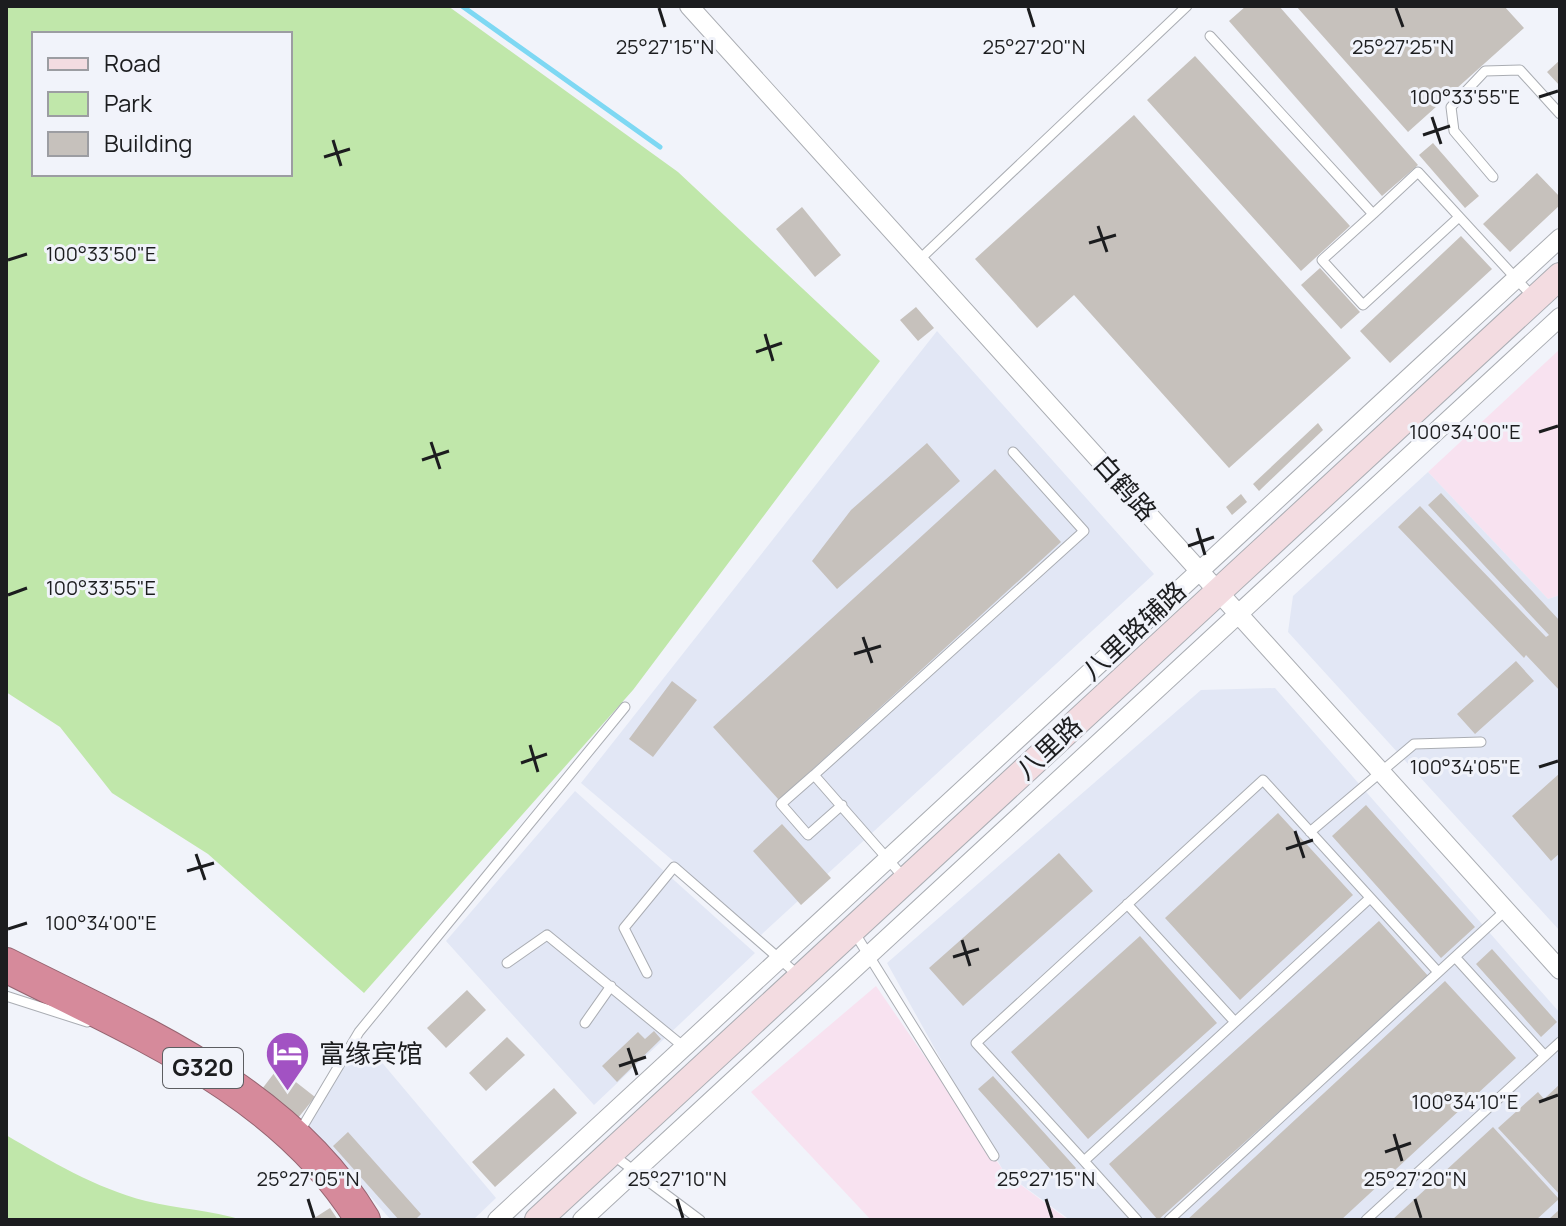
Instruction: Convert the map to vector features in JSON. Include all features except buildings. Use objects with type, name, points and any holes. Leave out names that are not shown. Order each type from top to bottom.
[{"type":"highway","name":"G320","points":[[6,965],[173,1049],[235,1087],[296,1137],[331,1174],[363,1220]]},
{"type":"main road","name":"八里路","points":[[538,1220],[1560,276]]},
{"type":"street","name":"白鹤路","points":[[689,6],[1560,970]]},
{"type":"street","name":"八里路辅路","points":[[497,1220],[1560,238]]},
{"type":"street","points":[[582,1220],[1560,317]]},
{"type":"lane","points":[[919,260],[1187,6]]},
{"type":"lane","points":[[1210,36],[1373,214]]},
{"type":"lane","points":[[1493,177],[1454,131],[1451,107],[1485,71],[1520,70],[1560,114]]},
{"type":"lane","points":[[1459,217],[1363,305],[1322,260],[1418,172],[1535,299]]},
{"type":"lane","points":[[842,805],[808,835],[781,804],[1084,531],[1013,452]]},
{"type":"lane","points":[[296,1137],[359,1032],[625,707]]},
{"type":"lane","points":[[1310,832],[1414,744],[1481,742]]},
{"type":"lane","points":[[814,775],[906,880]]},
{"type":"lane","points":[[1137,1220],[976,1043],[1263,780],[1438,972]]},
{"type":"lane","points":[[647,973],[624,928],[674,867],[801,977]]},
{"type":"lane","points":[[1084,1161],[1370,898]]},
{"type":"lane","points":[[1127,904],[1235,1022]]},
{"type":"lane","points":[[1169,1220],[1506,910]]},
{"type":"lane","points":[[853,929],[994,1156]]},
{"type":"lane","points":[[507,963],[547,935],[684,1047]]},
{"type":"lane","points":[[1455,957],[1545,1056]]},
{"type":"lane","points":[[585,1023],[611,986]]},
{"type":"lane","points":[[6,996],[97,1025]]},
{"type":"lane","points":[[112,1030],[173,1049]]},
{"type":"lane","points":[[1366,1220],[1560,1042]]},
{"type":"lane","points":[[610,1153],[700,1220]]},
{"type":"shaded area","points":[[937,331],[1154,574],[761,935],[581,783]]},
{"type":"shaded area","points":[[1560,349],[1560,595],[1548,599],[1428,472]]},
{"type":"shaded area","points":[[1428,472],[1548,599],[1560,595],[1560,931],[1288,632],[1293,596]]},
{"type":"shaded area","points":[[1275,688],[1560,1013],[1560,1220],[1070,1220],[1004,1172],[887,963],[1201,690]]},
{"type":"shaded area","points":[[575,791],[755,953],[594,1105],[446,941]]},
{"type":"shaded area","points":[[876,986],[1005,1173],[1068,1220],[871,1220],[751,1092]]},
{"type":"shaded area","points":[[363,1040],[496,1198],[473,1220],[391,1220],[308,1126]]},
{"type":"green space","points":[[6,6],[448,6],[678,172],[880,361],[633,690],[364,993],[208,854],[112,793],[60,727],[6,692]]},
{"type":"green space","points":[[6,1135],[109,1189],[158,1204],[243,1220],[6,1220]]},
{"type":"waterway","points":[[462,6],[660,147]]},
{"type":"place","name":"富缘宾馆","points":[[288,1093]]}]
